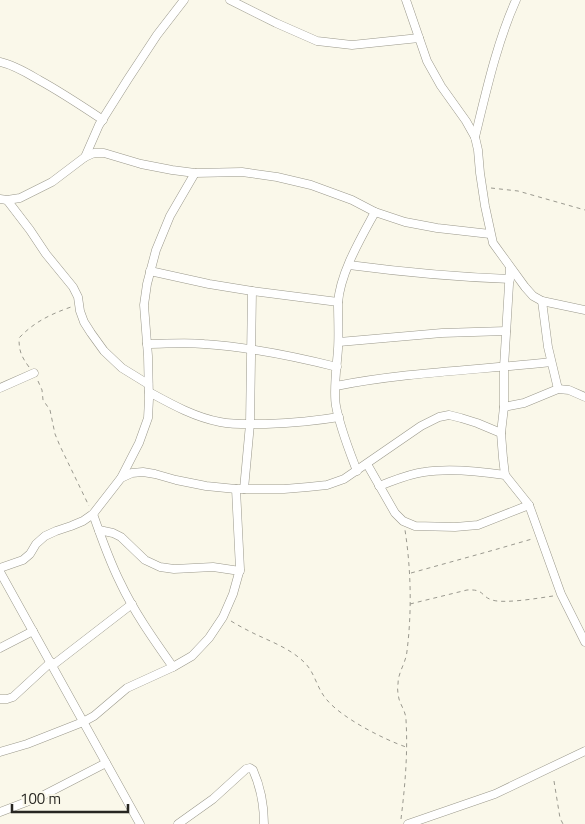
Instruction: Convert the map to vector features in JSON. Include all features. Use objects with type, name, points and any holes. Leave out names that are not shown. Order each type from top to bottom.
[{"type":"street","points":[[85,157],[103,120],[128,78],[157,35],[184,0]]},
{"type":"street","points":[[230,0],[317,41],[352,45],[419,38]]},
{"type":"street","points":[[406,0],[427,61],[441,86],[475,137],[482,188],[493,243],[524,287],[533,296],[542,301],[585,310]]},
{"type":"street","points":[[475,137],[506,26],[516,0]]},
{"type":"street","points":[[0,62],[22,70],[65,94],[103,120]]},
{"type":"street","points":[[4,200],[20,198],[52,182],[85,157],[94,153],[104,153],[141,164],[172,170],[195,173],[242,172],[277,177],[311,185],[404,222],[490,234]]},
{"type":"street","points":[[0,568],[23,560],[45,536],[83,521],[93,514],[121,478],[139,443],[148,418],[147,344],[144,304],[147,284],[156,250],[170,216],[195,173]]},
{"type":"street","points":[[4,200],[30,230],[46,254],[73,287],[84,322],[104,351],[148,388],[189,412],[218,422],[250,424],[316,421],[339,417]]},
{"type":"street","points":[[357,471],[336,405],[339,342],[338,302],[349,265],[375,212]]},
{"type":"street","points":[[349,265],[418,274],[510,279]]},
{"type":"street","points":[[510,268],[504,367],[504,407],[501,433],[505,475],[529,505],[561,594],[585,642]]},
{"type":"street","points":[[150,272],[252,291],[338,302]]},
{"type":"street","points":[[0,752],[27,744],[94,716],[127,688],[192,656],[209,638],[223,617],[240,571],[240,489],[250,424],[252,291]]},
{"type":"street","points":[[542,301],[548,347],[558,389]]},
{"type":"street","points":[[339,342],[442,333],[506,331]]},
{"type":"street","points":[[147,344],[203,344],[252,349],[337,367]]},
{"type":"street","points":[[336,386],[409,374],[551,362]]},
{"type":"street","points":[[0,388],[34,373]]},
{"type":"street","points":[[504,407],[524,403],[558,389],[569,390],[585,397]]},
{"type":"street","points":[[121,478],[132,473],[143,472],[191,483],[240,489],[284,489],[327,485],[344,480],[421,426],[438,417],[449,415],[461,418],[501,433]]},
{"type":"street","points":[[367,464],[395,513],[403,521],[414,526],[455,527],[478,525],[529,505]]},
{"type":"street","points":[[379,486],[423,472],[448,470],[478,471],[505,475]]},
{"type":"street","points":[[93,514],[120,582],[152,638],[173,667]]},
{"type":"street","points":[[99,530],[114,533],[121,537],[145,560],[160,567],[174,569],[213,567],[240,571]]},
{"type":"street","points":[[0,572],[140,824]]},
{"type":"street","points":[[0,699],[13,697],[52,664],[132,604]]},
{"type":"street","points":[[0,648],[33,631]]},
{"type":"street","points":[[408,824],[495,794],[585,751]]},
{"type":"street","points":[[0,812],[42,796],[106,763]]},
{"type":"street","points":[[178,824],[213,799],[250,768],[253,770],[260,787],[264,807],[264,824]]},
{"type":"path","points":[[482,188],[518,190],[585,210]]},
{"type":"path","points":[[79,304],[42,319],[28,329],[19,338],[19,347],[22,356],[34,373],[42,390],[43,400],[50,410],[55,434],[93,514]]},
{"type":"path","points":[[400,824],[404,790],[406,718],[398,697],[398,679],[407,655],[410,604],[408,547],[403,521]]},
{"type":"path","points":[[410,573],[540,536]]},
{"type":"path","points":[[410,604],[477,589],[493,600],[504,601],[528,600],[561,594]]},
{"type":"path","points":[[223,617],[294,654],[306,664],[326,699],[336,709],[374,733],[406,748]]},
{"type":"path","points":[[554,781],[560,818],[563,824]]}]
